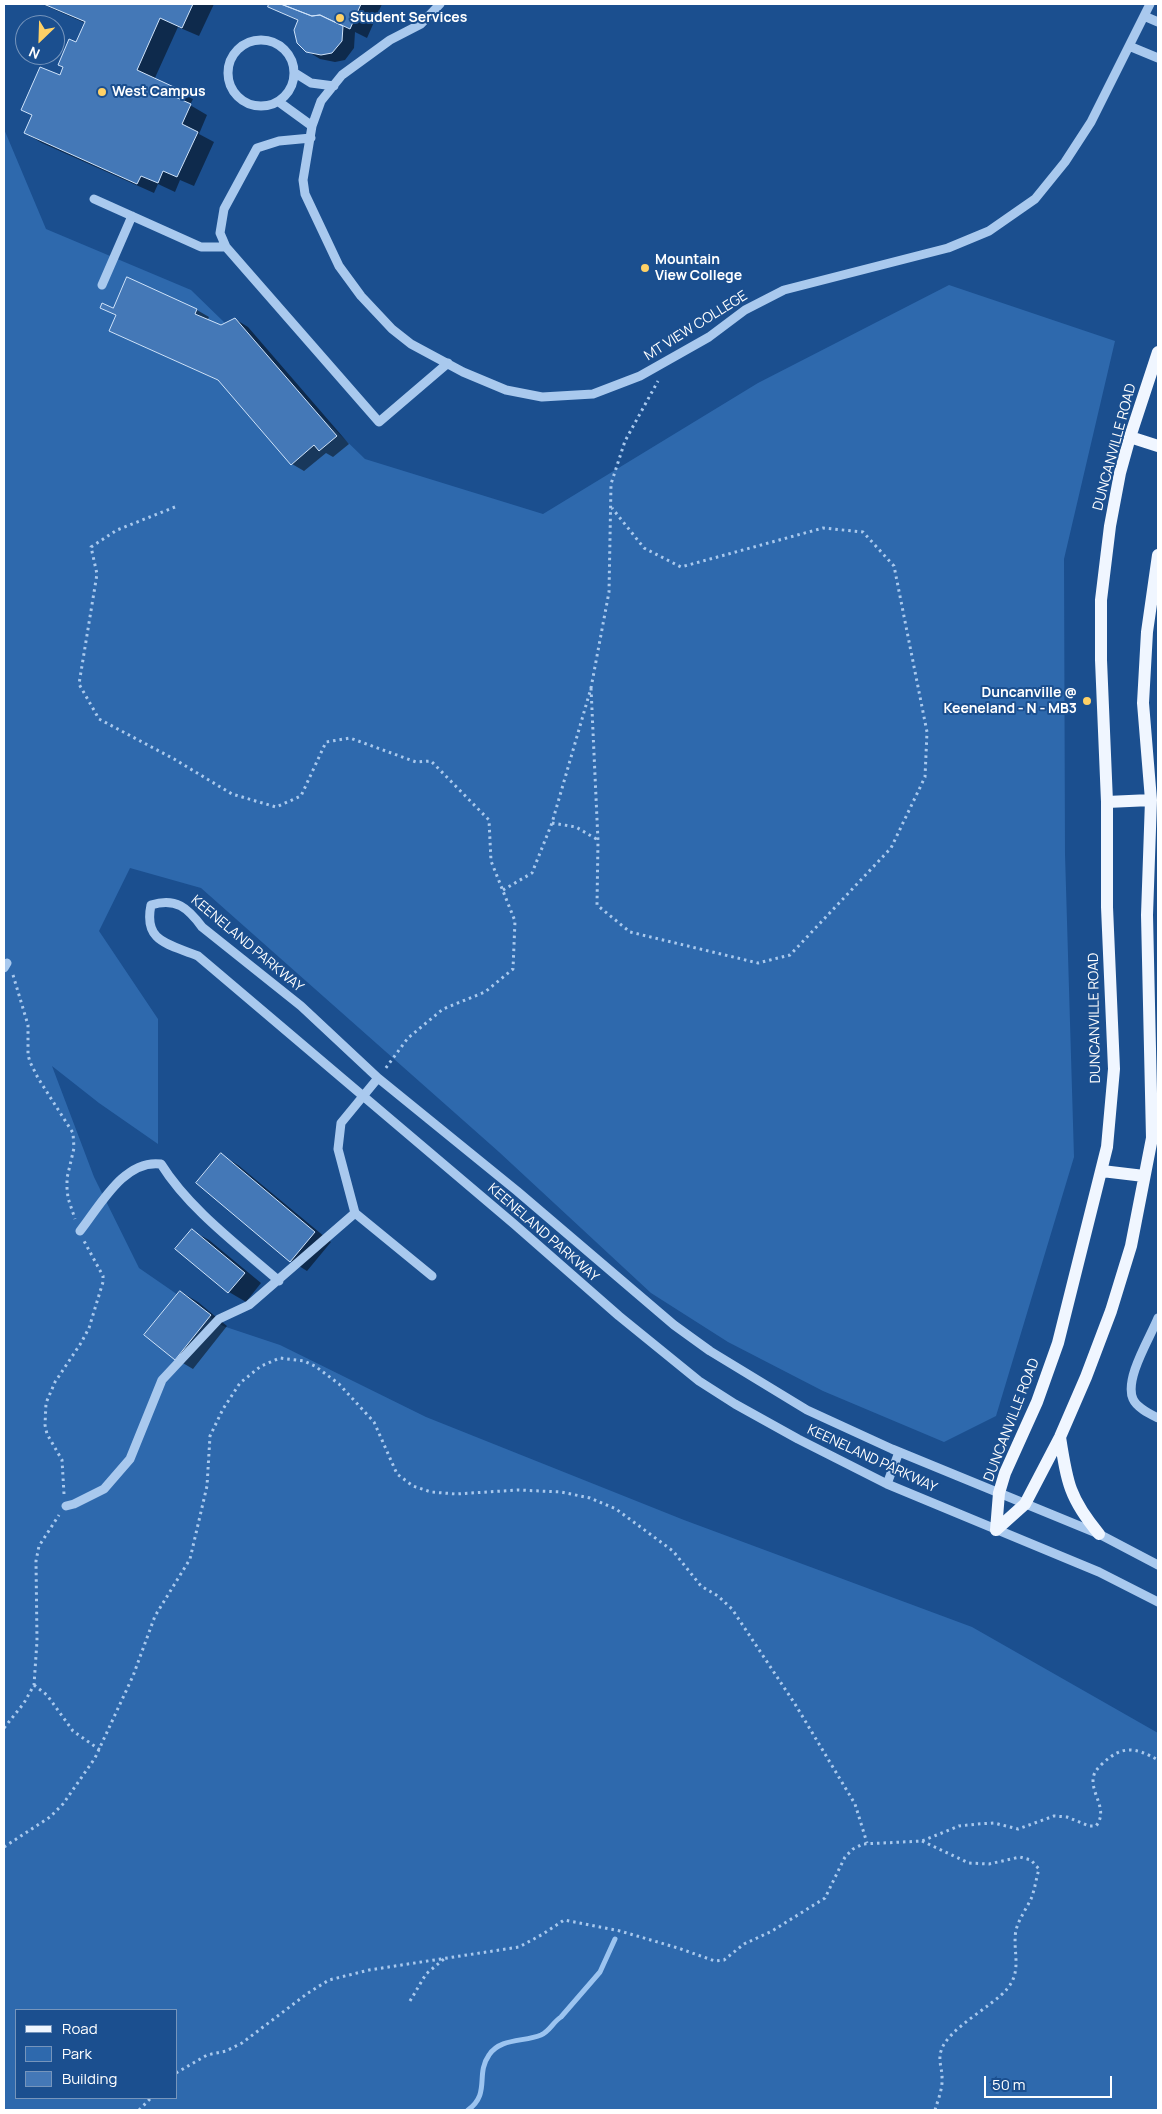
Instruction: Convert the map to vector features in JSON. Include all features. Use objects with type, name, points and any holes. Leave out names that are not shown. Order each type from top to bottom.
[{"type":"main road","name":"DUNCANVILLE ROAD","points":[[996,1530],[999,1493],[1005,1473],[1037,1402],[1058,1343],[1107,1147],[1114,1069],[1107,907],[1107,802],[1101,660],[1101,600],[1110,526],[1130,437],[1158,352]]},
{"type":"main road","points":[[1130,437],[1158,446]]},
{"type":"main road","points":[[996,1530],[1025,1504],[1060,1437],[1111,1311],[1131,1246],[1152,1138],[1153,968],[1147,915],[1156,800],[1143,703],[1147,632],[1158,555]]},
{"type":"main road","points":[[1107,802],[1156,800]]},
{"type":"main road","points":[[1102,1171],[1144,1176]]},
{"type":"main road","points":[[1060,1437],[1066,1478],[1071,1495],[1082,1514],[1099,1534]]},
{"type":"street","name":"MT VIEW COLLEGE","points":[[440,4],[421,24],[390,40],[342,75],[321,101],[312,126],[304,180],[305,194],[339,266],[361,296],[392,329],[412,344],[463,372],[506,390],[542,398],[593,394],[640,376],[709,337],[745,310],[784,290],[948,248],[989,231],[1036,200],[1065,162],[1090,122],[1150,4]]},
{"type":"street","points":[[1144,16],[1158,22]]},
{"type":"street","points":[[255,41],[273,42],[283,48],[293,62],[295,73],[291,88],[279,102],[268,106],[257,106],[242,100],[234,92],[229,82],[229,66],[234,55],[244,45],[255,41]]},
{"type":"street","points":[[1129,46],[1158,58]]},
{"type":"street","points":[[295,73],[312,83],[334,86]]},
{"type":"street","points":[[279,102],[312,126]]},
{"type":"street","points":[[310,138],[279,141],[256,148],[224,209],[220,233],[226,247],[379,422],[448,363]]},
{"type":"street","points":[[94,199],[201,247],[226,247]]},
{"type":"street","points":[[102,285],[132,216]]},
{"type":"street","name":"KEENELAND PARKWAY","points":[[1158,1565],[1099,1534],[899,1452],[806,1410],[733,1366],[674,1325],[518,1191],[378,1078],[301,1006],[202,927],[191,912],[180,905],[166,901],[150,905],[148,918],[153,934],[161,941],[198,956],[619,1316],[699,1381],[790,1435],[887,1484],[1099,1572],[1158,1602]]},
{"type":"street","points":[[378,1078],[341,1124],[338,1149],[355,1213],[432,1276]]},
{"type":"street","points":[[80,1231],[115,1186],[135,1168],[152,1163],[161,1164],[170,1178],[211,1220],[279,1281]]},
{"type":"street","points":[[66,1506],[104,1489],[130,1459],[162,1380],[219,1319],[249,1305],[279,1281],[355,1213]]},
{"type":"street","points":[[1158,1318],[1130,1382],[1133,1400],[1148,1413],[1158,1418]]},
{"type":"street","points":[[887,1484],[899,1452]]},
{"type":"path","points":[[503,890],[532,873],[552,824],[591,688],[608,592],[612,508],[611,484],[625,441],[669,360]]},
{"type":"path","points":[[175,507],[117,530],[91,547],[97,574],[78,684],[99,719],[174,759],[232,794],[276,807],[301,796],[326,742],[350,738],[416,762],[431,761],[489,820],[491,861],[515,921],[514,969],[486,992],[442,1009],[408,1038],[378,1078]]},
{"type":"path","points":[[591,688],[598,841],[597,906],[630,932],[758,963],[790,955],[891,848],[925,777],[927,732],[894,566],[863,532],[823,528],[682,567],[644,548],[612,508]]},
{"type":"path","points":[[552,824],[576,827],[598,841]]},
{"type":"path","points":[[4,1728],[24,1703],[34,1685],[37,1641],[36,1568],[38,1552],[51,1524],[66,1506],[62,1460],[47,1434],[45,1414],[50,1392],[82,1344],[103,1282],[103,1276],[70,1209],[67,1178],[74,1148],[73,1133],[30,1062],[28,1055],[28,1025],[25,1012],[13,975],[5,965]]},
{"type":"path","points":[[4,1847],[33,1830],[64,1804],[100,1750],[133,1676],[155,1616],[190,1559],[207,1486],[208,1452],[213,1429],[240,1383],[261,1366],[280,1358],[304,1361],[315,1366],[339,1384],[374,1422],[397,1474],[413,1486],[431,1492],[456,1494],[518,1490],[560,1492],[590,1498],[616,1509],[673,1551],[701,1586],[718,1596],[737,1617],[795,1704],[855,1804],[867,1843]]},
{"type":"path","points":[[34,1685],[47,1695],[73,1731],[100,1750]]},
{"type":"path","points":[[178,2072],[208,2055],[242,2043],[308,1993],[329,1980],[369,1970],[519,1947],[564,1920],[629,1934],[678,1948],[715,1962],[724,1960],[744,1944],[772,1931],[825,1898],[845,1857],[853,1849],[867,1843],[922,1841],[959,1826],[994,1823],[1018,1829],[1054,1816],[1067,1817],[1089,1826],[1096,1826],[1101,1817],[1093,1781],[1095,1771],[1120,1750],[1144,1752],[1158,1760]]},
{"type":"path","points":[[922,1841],[969,1862],[989,1864],[1020,1857],[1031,1860],[1039,1869],[1032,1896],[1016,1930],[1015,1975],[1008,1989],[946,2041],[939,2059],[942,2078],[939,2098],[934,2110]]},
{"type":"path","points":[[410,2001],[426,1974],[446,1958]]},
{"type":"path","points":[[140,2110],[150,2099]]},
{"type":"green space","points":[[4,129],[46,229],[191,290],[365,459],[543,514],[758,383],[949,285],[1115,341],[1064,559],[1065,854],[1074,1157],[996,1416],[944,1442],[823,1391],[728,1342],[651,1293],[499,1152],[201,888],[130,868],[99,931],[158,1019],[158,1144],[99,1103],[52,1066],[94,1177],[139,1268],[223,1326],[280,1345],[426,1417],[684,1520],[972,1627],[1158,1733],[1158,2110],[4,2110]]},
{"type":"building","name":"West Campus","points":[[44,4],[193,4],[182,28],[160,18],[137,70],[176,88],[173,96],[191,104],[182,124],[198,132],[177,177],[163,171],[158,183],[141,176],[137,184],[24,133],[32,115],[21,110],[40,67],[60,75],[63,67],[58,65],[65,65],[65,48],[69,39],[76,42],[85,22]]},
{"type":"building","points":[[269,4],[281,4],[312,16],[320,15],[343,26],[342,41],[332,53],[321,55],[306,52],[297,43],[294,30],[298,20],[268,7]]},
{"type":"building","name":"Student Services","points":[[281,4],[361,4],[350,29],[320,15],[312,16]]},
{"type":"building","points":[[127,277],[197,309],[195,314],[221,325],[235,318],[337,436],[319,451],[314,445],[291,465],[218,380],[109,331],[116,315],[100,308],[102,303],[113,308]]},
{"type":"building","points":[[221,1153],[315,1232],[290,1262],[196,1183]]},
{"type":"building","points":[[192,1229],[245,1273],[228,1293],[175,1249]]},
{"type":"building","points":[[180,1291],[211,1315],[175,1360],[144,1335]]},
{"type":"waterway","points":[[468,2110],[479,2097],[483,2070],[489,2055],[499,2046],[506,2043],[541,2035],[547,2031],[600,1972],[615,1939]]},
{"type":"place","name":"Student Services","points":[[340,18]]},
{"type":"place","name":"West Campus","points":[[102,92]]},
{"type":"place","name":"Mountain View College","points":[[645,268]]},
{"type":"place","name":"Duncanville @ Keeneland - N - MB3","points":[[1087,701]]}]
